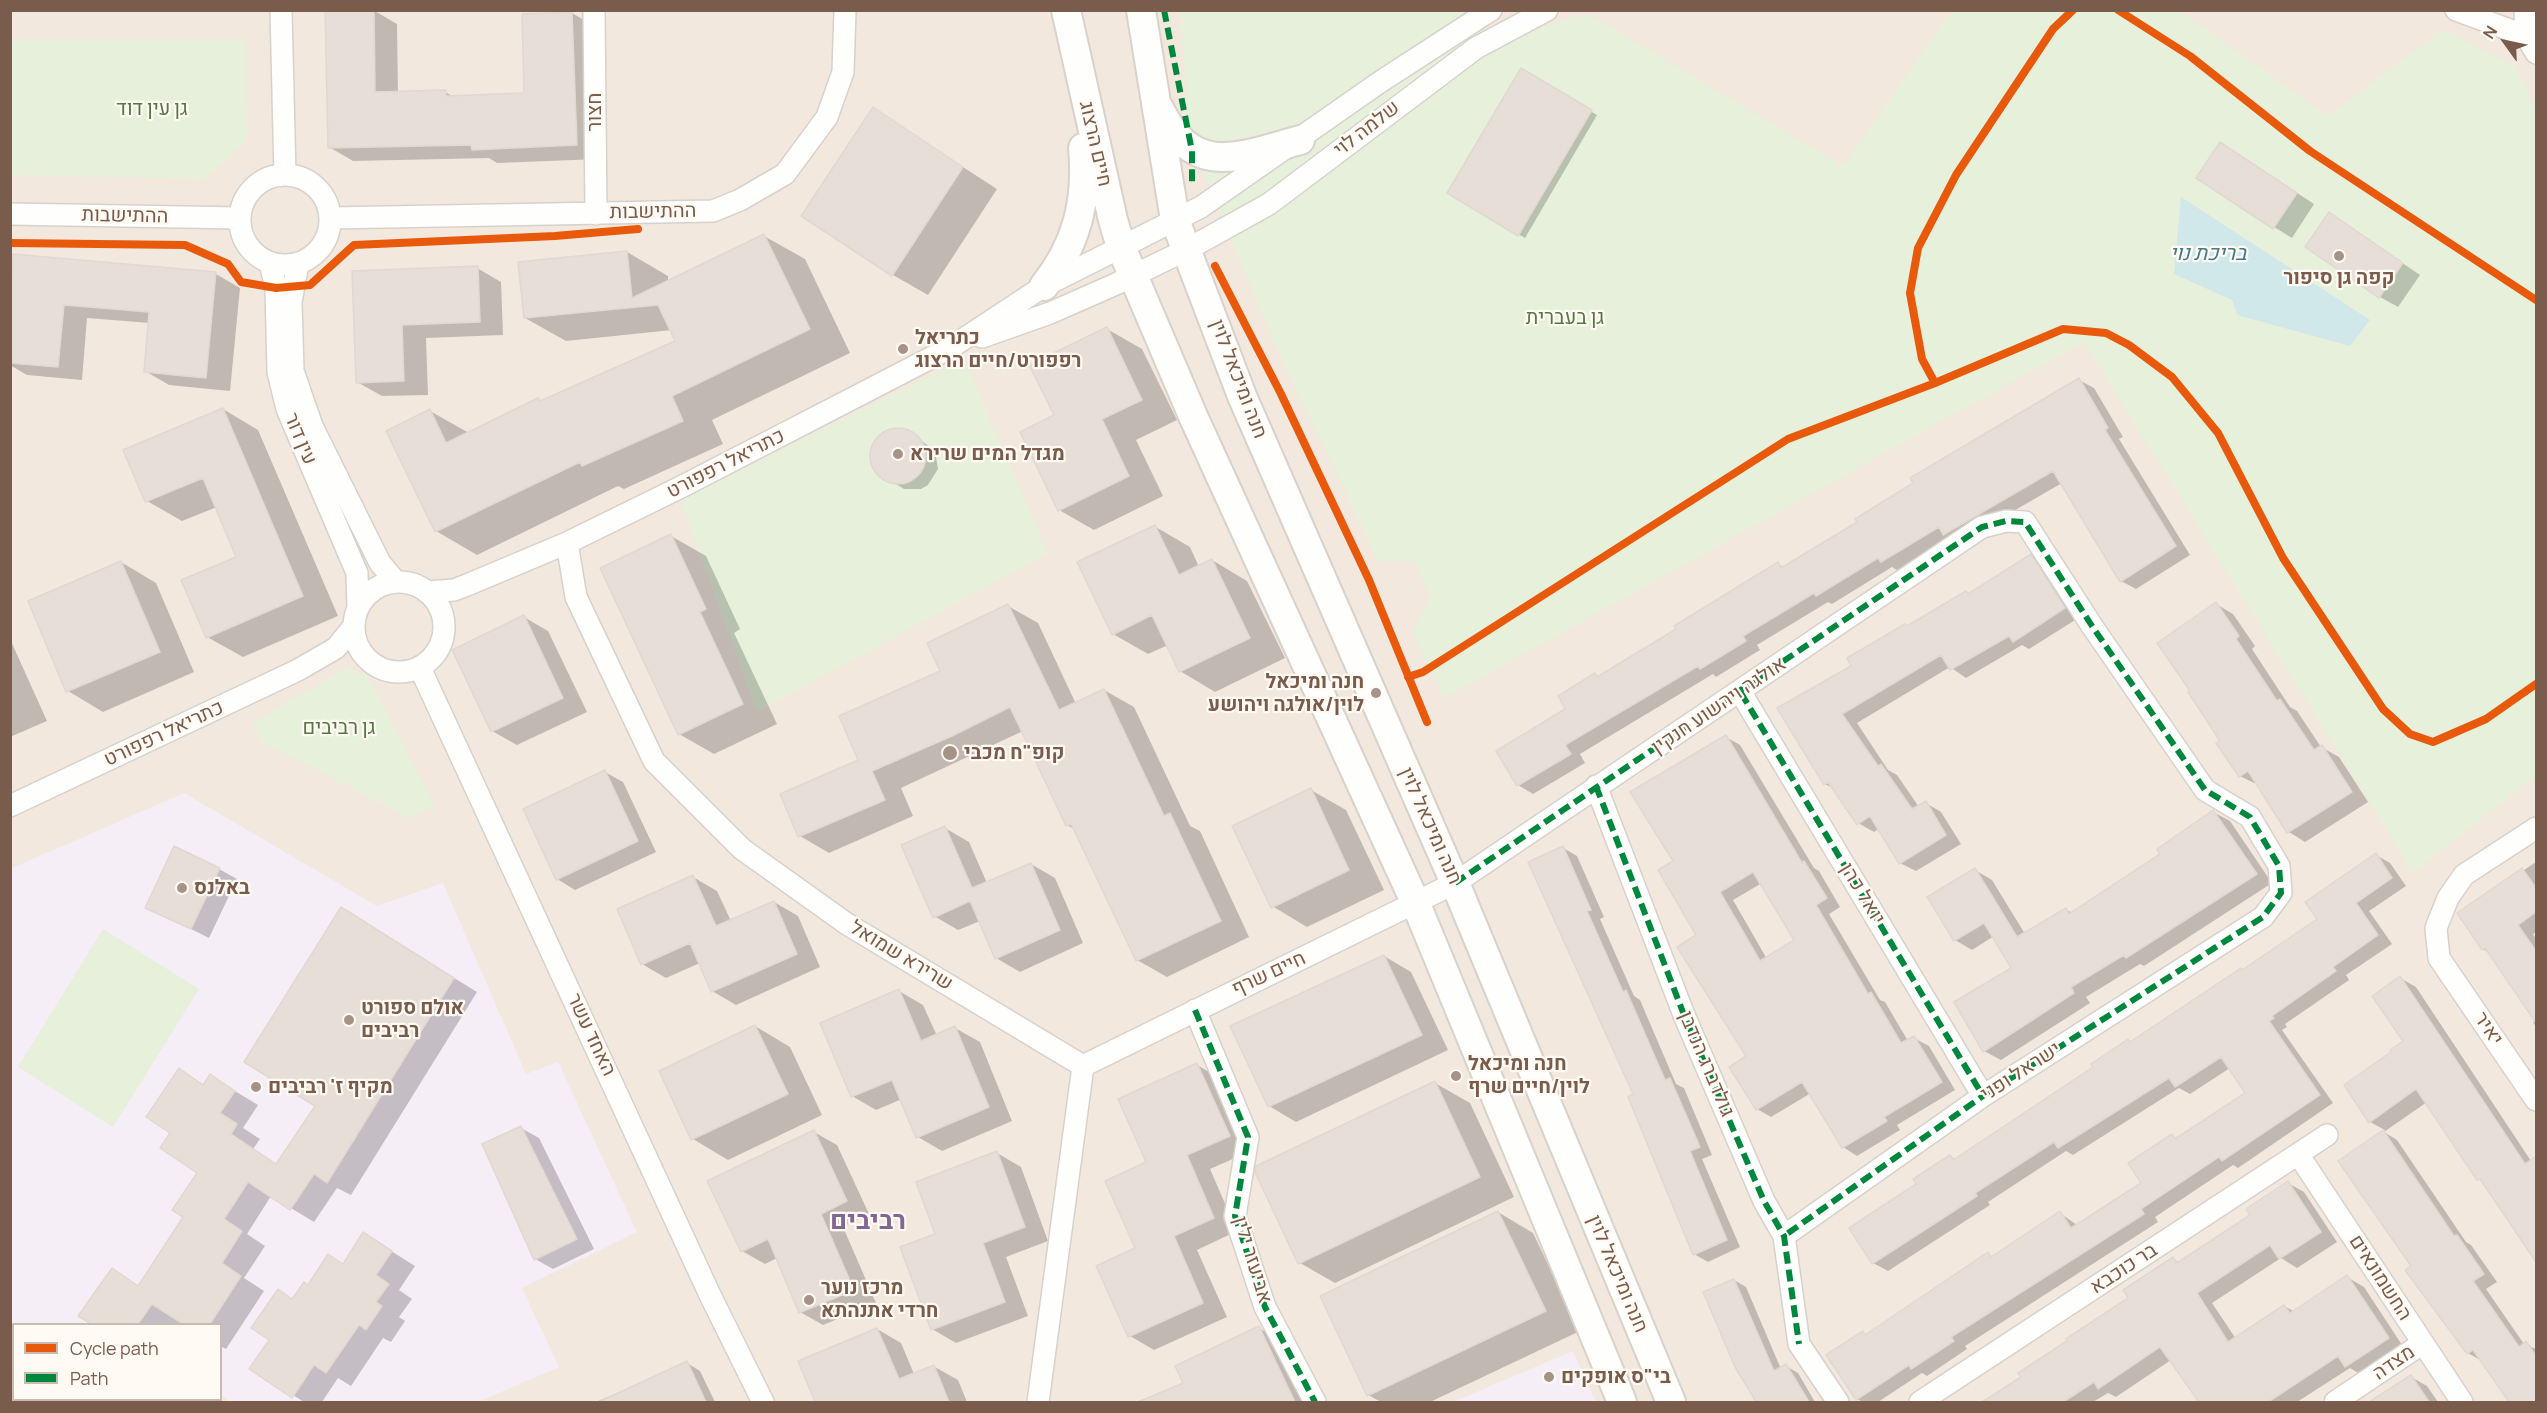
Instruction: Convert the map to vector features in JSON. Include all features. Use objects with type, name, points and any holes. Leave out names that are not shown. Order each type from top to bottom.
[{"type":"main road","name":"חיים הרצוג","points":[[1065,10],[1113,220],[1133,275]]},
{"type":"main road","points":[[1141,10],[1175,220],[1188,249]]},
{"type":"main road","points":[[1044,286],[1059,267],[1080,221],[1086,174],[1072,39]]},
{"type":"main road","points":[[1154,97],[1168,128],[1192,151],[1234,158],[1299,140]]},
{"type":"main road","name":"חנה ומיכאל לוין","points":[[1188,249],[1242,396],[1455,884],[1671,1402]]},
{"type":"main road","points":[[1133,275],[1193,416],[1416,904],[1622,1402]]},
{"type":"street","points":[[281,10],[285,175]]},
{"type":"street","name":"חצור","points":[[594,10],[596,214]]},
{"type":"street","name":"ההתישבות","points":[[331,218],[714,211],[740,201],[785,174],[827,117],[843,72],[845,10]]},
{"type":"street","name":"שלמה לוי","points":[[1175,220],[1201,207],[1380,82],[1491,10]]},
{"type":"street","name":"שלמה לוי","points":[[1188,249],[1269,204],[1476,48],[1547,10]]},
{"type":"street","points":[[2456,10],[2531,44]]},
{"type":"street","points":[[2525,10],[2531,44]]},
{"type":"street","points":[[285,175],[311,183],[321,192],[328,204],[331,218],[329,233],[322,247],[312,257],[298,264],[284,266],[270,263],[257,256],[248,246],[242,233],[240,218],[249,193],[272,177],[285,175]]},
{"type":"street","name":"ההתישבות","points":[[10,214],[240,218]]},
{"type":"street","name":"כתריאל רפפורט","points":[[427,592],[454,590],[567,543],[950,348],[1044,286],[1175,220]]},
{"type":"street","name":"כתריאל רפפורט","points":[[950,348],[1050,313],[1188,249]]},
{"type":"street","name":"עין דור","points":[[270,263],[276,288],[278,372],[287,409],[357,573],[355,617]]},
{"type":"street","name":"עין דור","points":[[298,264],[291,302],[293,371],[312,426],[380,563],[396,582]]},
{"type":"street","name":"אולגה ויהשוע חנקין","points":[[1455,884],[1596,786],[1740,693],[1982,527],[2006,521],[2025,522],[2092,626],[2205,790],[2250,817],[2279,866],[2281,893],[2263,917]]},
{"type":"street","name":"שרירא שמואל","points":[[567,543],[576,597],[654,761],[742,849],[847,924],[1083,1066]]},
{"type":"street","name":"כתריאל רפפורט","points":[[443,618],[459,601],[499,572]]},
{"type":"street","points":[[396,582],[407,583],[427,592],[435,599],[443,618],[444,630],[437,652],[420,668],[408,672],[382,670],[362,655],[355,642],[355,617],[374,590],[396,582]]},
{"type":"street","name":"כתריאל רפפורט","points":[[317,660],[346,638],[355,617]]},
{"type":"street","name":"כתריאל רפפורט","points":[[10,806],[317,660],[338,654],[362,655]]},
{"type":"street","name":"האחד עשר","points":[[420,668],[710,1295],[763,1402]]},
{"type":"street","name":"יואל כהן","points":[[1740,693],[1983,1096]]},
{"type":"street","name":"גולדברג הנדבן","points":[[1596,786],[1684,1015],[1764,1201],[1784,1236],[1799,1344],[1838,1402]]},
{"type":"street","name":"יאיר","points":[[2536,828],[2464,875],[2448,898],[2436,928],[2439,958],[2536,1100]]},
{"type":"street","name":"חיים שרף","points":[[1083,1066],[1455,884]]},
{"type":"street","name":"ישראל ופני","points":[[1784,1236],[1983,1096],[2263,917]]},
{"type":"street","name":"אביעזר ילין","points":[[1195,1010],[1248,1137],[1235,1216],[1266,1307],[1315,1402]]},
{"type":"street","points":[[1038,1402],[1083,1066]]},
{"type":"street","name":"בר כוכבא","points":[[1920,1402],[2327,1134]]},
{"type":"street","name":"החשמונאים","points":[[2298,1154],[2463,1402]]},
{"type":"street","name":"מצדה","points":[[2335,1402],[2424,1343]]},
{"type":"shaded area","points":[[10,11],[2536,11],[2536,1402],[11,1402]]},
{"type":"shaded area","name":"מקיף ז' רביבים","points":[[184,793],[377,906],[443,883],[526,1074],[558,1062],[637,1232],[522,1288],[559,1367],[478,1402],[231,1402],[222,1396],[222,1323],[12,1323],[12,1401],[168,1401],[11,1402],[10,869]]},
{"type":"shaded area","name":"בי\"ס אופקים","points":[[1573,1351],[1596,1402],[1453,1402]]},
{"type":"green space","name":"גן בעברית","points":[[1180,11],[1478,11],[1498,43],[1586,13],[1843,166],[1951,11],[2180,11],[2328,116],[2443,29],[2516,67],[2536,110],[2536,776],[2413,873],[2084,342],[1444,698],[1412,632],[1430,599],[1416,562],[1378,561],[1271,336],[1190,139]]},
{"type":"green space","name":"גן עין דוד","points":[[10,40],[245,40],[247,140],[205,179],[11,175]]},
{"type":"green space","points":[[964,359],[1048,553],[757,712],[680,500]]},
{"type":"green space","name":"גן רביבים","points":[[346,668],[367,676],[435,805],[410,818],[260,741],[253,723]]},
{"type":"green space","points":[[103,929],[199,989],[113,1127],[18,1067]]},
{"type":"water","name":"בריכת נוי","points":[[2181,197],[2370,320],[2350,346],[2237,315],[2232,300],[2174,274]]},
{"type":"building","points":[[325,10],[374,10],[375,92],[446,90],[446,96],[524,93],[522,14],[572,12],[577,145],[472,150],[471,145],[328,148]]},
{"type":"building","points":[[1521,68],[1592,110],[1518,236],[1447,193]]},
{"type":"building","points":[[873,107],[963,167],[892,276],[801,216]]},
{"type":"building","points":[[2220,142],[2297,193],[2273,229],[2196,178]]},
{"type":"building","points":[[2329,212],[2403,263],[2379,298],[2305,247]]},
{"type":"building","points":[[764,234],[810,329],[672,396],[683,421],[582,466],[580,462],[435,532],[386,431],[430,409],[446,443],[538,398],[540,401],[675,341],[658,305],[524,318],[518,262],[627,251],[632,298]]},
{"type":"building","points":[[12,254],[216,272],[206,378],[144,372],[149,312],[64,305],[58,367],[10,363]]},
{"type":"building","points":[[478,266],[480,322],[402,325],[404,381],[356,383],[352,271]]},
{"type":"building","points":[[1107,327],[1142,400],[1102,419],[1129,476],[1058,511],[1020,432],[1054,415],[1029,365]]},
{"type":"building","points":[[2079,378],[2108,428],[2105,430],[2176,546],[2120,582],[2053,471],[1943,535],[1939,527],[1881,562],[1878,558],[1816,596],[1814,593],[1743,636],[1746,641],[1700,669],[1698,666],[1565,745],[1571,754],[1517,786],[1496,751],[1565,709],[1558,696],[1595,673],[1597,677],[1676,629],[1674,626],[1778,562],[1781,568],[1857,522],[1855,519],[1913,483],[1910,478]]},
{"type":"building","points":[[223,408],[303,596],[206,638],[181,580],[236,557],[203,478],[145,502],[123,450]]},
{"type":"building","name":"מגדל המים שרירא","points":[[893,428],[903,428],[918,436],[924,445],[926,456],[924,467],[918,476],[903,484],[893,484],[882,479],[875,472],[870,461],[870,451],[875,440],[882,433]]},
{"type":"building","points":[[1155,525],[1179,575],[1212,559],[1250,638],[1179,672],[1152,615],[1112,635],[1077,562]]},
{"type":"building","points":[[671,534],[706,609],[700,612],[743,704],[678,735],[600,568]]},
{"type":"building","points":[[2031,554],[2065,608],[2013,642],[2009,636],[1950,670],[1941,655],[1842,714],[1878,766],[1881,764],[1912,809],[1926,801],[1946,835],[1899,864],[1870,816],[1857,825],[1828,782],[1824,785],[1777,708],[1851,666],[1847,658],[1966,591],[1968,594]]},
{"type":"building","points":[[121,561],[160,652],[66,692],[28,601]]},
{"type":"building","points":[[2216,602],[2239,636],[2236,639],[2277,701],[2280,699],[2314,750],[2322,745],[2352,792],[2287,833],[2248,771],[2239,777],[2216,743],[2220,741],[2188,692],[2190,691],[2157,643]]},
{"type":"building","points":[[1008,604],[1059,710],[1104,689],[1164,816],[1170,813],[1221,921],[1136,961],[1071,824],[1066,826],[1010,707],[952,736],[872,771],[885,800],[798,837],[780,794],[858,760],[839,716],[940,671],[927,643]]},
{"type":"building","points":[[524,615],[563,698],[491,732],[452,650]]},
{"type":"building","points":[[1726,735],[1802,863],[1804,861],[1827,898],[1816,905],[1868,994],[1871,992],[1901,1043],[1914,1036],[1942,1082],[1884,1117],[1887,1121],[1842,1148],[1802,1082],[1756,1110],[1729,1067],[1746,1056],[1677,947],[1696,935],[1658,870],[1673,861],[1630,792]],"holes":[[[1753,872],[1794,940],[1760,961],[1720,892]]]},
{"type":"building","points":[[605,770],[638,841],[556,880],[523,809]]},
{"type":"building","points":[[1311,788],[1349,870],[1271,908],[1232,826]]},
{"type":"building","points":[[2213,810],[2257,874],[2126,958],[2124,955],[2071,987],[2074,993],[1983,1052],[1954,1002],[2011,968],[1984,923],[1954,941],[1927,897],[1975,868],[2017,937],[2066,908],[2069,914],[2160,854],[2157,849]]},
{"type":"building","points":[[945,826],[972,888],[1031,863],[1060,930],[995,959],[970,901],[933,918],[901,845]]},
{"type":"building","name":"באלנס","points":[[174,846],[220,868],[191,929],[145,908]]},
{"type":"building","points":[[1563,846],[1591,910],[1587,911],[1623,992],[1626,990],[1665,1080],[1670,1078],[1700,1147],[1690,1151],[1727,1240],[1693,1255],[1628,1097],[1633,1094],[1528,862]]},
{"type":"building","points":[[2376,853],[2392,878],[2356,903],[2378,935],[2333,967],[2336,971],[2272,1016],[2274,1018],[2269,1021],[2320,1095],[2222,1161],[2219,1157],[2141,1209],[2144,1214],[1951,1337],[1954,1341],[1911,1369],[1909,1365],[1856,1400],[1826,1355],[1863,1331],[1865,1335],[1988,1252],[1991,1257],[2060,1211],[2071,1228],[2141,1183],[2128,1163],[2172,1134],[2175,1139],[2245,1093],[2221,1057],[2175,1087],[2169,1078],[2058,1148],[2054,1142],[1975,1193],[1977,1196],[1872,1264],[1849,1228],[1916,1184],[1913,1179],[1950,1155],[1953,1160],[2093,1067],[2091,1064],[2128,1039],[2130,1042],[2317,919],[2305,902]]},
{"type":"building","points":[[2522,868],[2536,888],[2536,912],[2518,925],[2536,951],[2536,1023],[2485,948],[2482,950],[2457,913]]},
{"type":"building","points":[[693,875],[716,926],[774,901],[797,954],[711,992],[690,943],[641,965],[617,909]]},
{"type":"building","points":[[341,907],[454,978],[327,1183],[314,1174],[290,1210],[248,1182],[224,1219],[242,1231],[222,1263],[241,1276],[211,1323],[181,1323],[152,1304],[139,1323],[89,1323],[78,1316],[112,1268],[138,1286],[183,1217],[172,1210],[197,1173],[160,1148],[170,1133],[146,1117],[179,1068],[203,1085],[210,1074],[235,1091],[220,1113],[237,1124],[231,1134],[276,1164],[315,1106],[244,1062]]},
{"type":"building","points":[[1384,955],[1422,1035],[1268,1107],[1230,1026]]},
{"type":"building","points":[[2400,976],[2525,1164],[2536,1156],[2536,1262],[2416,1089],[2369,1123],[2344,1085],[2403,1041],[2372,996]]},
{"type":"building","points":[[899,989],[921,1041],[955,1026],[989,1107],[916,1138],[892,1080],[851,1097],[820,1023]]},
{"type":"building","points":[[755,1025],[788,1094],[691,1140],[659,1071]]},
{"type":"building","points":[[1197,1063],[1230,1136],[1187,1155],[1214,1218],[1174,1236],[1203,1303],[1128,1337],[1096,1266],[1135,1248],[1105,1181],[1146,1162],[1118,1099]]},
{"type":"building","points":[[1435,1081],[1480,1177],[1298,1264],[1255,1172],[1256,1166]]},
{"type":"building","points":[[521,1126],[577,1239],[534,1260],[482,1144]]},
{"type":"building","points":[[814,1130],[847,1201],[821,1214],[854,1290],[799,1313],[768,1239],[741,1252],[707,1181]]},
{"type":"building","points":[[2383,1130],[2454,1236],[2457,1235],[2484,1274],[2473,1281],[2519,1347],[2526,1341],[2536,1356],[2536,1402],[2509,1402],[2473,1350],[2467,1354],[2405,1270],[2411,1266],[2338,1161]]},
{"type":"building","points":[[997,1151],[1025,1227],[983,1243],[1005,1302],[931,1330],[900,1247],[935,1234],[916,1182]]},
{"type":"building","points":[[2288,1181],[2321,1232],[2279,1259],[2270,1245],[2197,1293],[2228,1342],[2284,1305],[2290,1313],[2347,1275],[2389,1338],[2345,1367],[2338,1356],[2268,1402],[2199,1402],[2160,1347],[2098,1389],[2094,1382],[2063,1402],[1982,1402],[2021,1377],[2018,1373],[2128,1298],[2123,1290],[2173,1257],[2177,1263],[2250,1215],[2246,1209]]},
{"type":"building","points":[[1498,1211],[1546,1311],[1367,1396],[1320,1296]]},
{"type":"building","points":[[363,1232],[392,1251],[376,1275],[389,1284],[376,1302],[382,1306],[366,1330],[359,1325],[326,1373],[314,1365],[292,1398],[249,1369],[269,1340],[251,1328],[278,1289],[292,1299],[304,1282],[308,1285],[328,1254],[343,1264]]},
{"type":"building","points":[[1734,1279],[1774,1371],[1786,1364],[1809,1402],[1756,1402],[1735,1367],[1703,1292]]},
{"type":"building","points":[[1259,1326],[1295,1402],[1138,1402],[1183,1383],[1175,1366]]},
{"type":"building","points":[[877,1328],[899,1379],[934,1365],[949,1402],[815,1402],[798,1361]]},
{"type":"building","points":[[687,1361],[706,1402],[599,1402]]},
{"type":"building","points":[[2411,1375],[2429,1402],[2369,1402]]},
{"type":"marked path","points":[[1164,10],[1192,151],[1192,186]]},
{"type":"marked path","points":[[1455,883],[1982,527],[2006,521],[2025,522],[2092,626],[2205,790],[2250,817],[2279,866],[2281,893],[2263,917],[1983,1096],[1784,1236]]},
{"type":"marked path","points":[[1741,693],[1983,1096]]},
{"type":"marked path","points":[[1596,786],[1684,1015],[1764,1201],[1784,1236],[1799,1344]]},
{"type":"marked path","points":[[1195,1010],[1248,1137],[1235,1216],[1265,1307],[1315,1402]]},
{"type":"cycle path","points":[[1935,383],[1922,359],[1910,293],[1918,248],[1956,175],[2053,29],[2073,10]]},
{"type":"cycle path","points":[[2118,10],[2190,56],[2310,151],[2536,300]]},
{"type":"cycle path","points":[[10,243],[185,245],[228,264],[241,282],[276,288],[310,285],[354,245],[555,236],[638,229]]},
{"type":"cycle path","points":[[1215,266],[1281,394],[1369,580],[1427,722]]},
{"type":"cycle path","points":[[1408,677],[1423,672],[1788,439],[1935,383],[2063,329],[2106,333],[2129,345],[2172,377],[2218,433],[2283,558],[2383,709],[2410,734],[2433,742],[2486,719],[2536,684]]},
{"type":"place","name":"קפה גן סיפור","points":[[2339,256]]},
{"type":"place","name":"כתריאל רפפורט/חיים הרצוג","points":[[903,349]]},
{"type":"place","name":"מגדל המים שרירא","points":[[898,454]]},
{"type":"place","name":"חנה ומיכאל לוין/אולגה ויהושע","points":[[1376,693]]},
{"type":"place","name":"קופ\"ח מכבי","points":[[950,753]]},
{"type":"place","name":"באלנס","points":[[182,888]]},
{"type":"place","name":"אולם ספורט רביבים","points":[[349,1020]]},
{"type":"place","name":"חנה ומיכאל לוין/חיים שרף","points":[[1456,1076]]},
{"type":"place","name":"מקיף ז' רביבים","points":[[256,1087]]},
{"type":"place","name":"מרכז נוער חרדי אתנהתא","points":[[809,1300]]},
{"type":"place","name":"בי\"ס אופקים","points":[[1549,1377]]},
{"type":"district","name":"רביבים","points":[[868,1222]]}]
